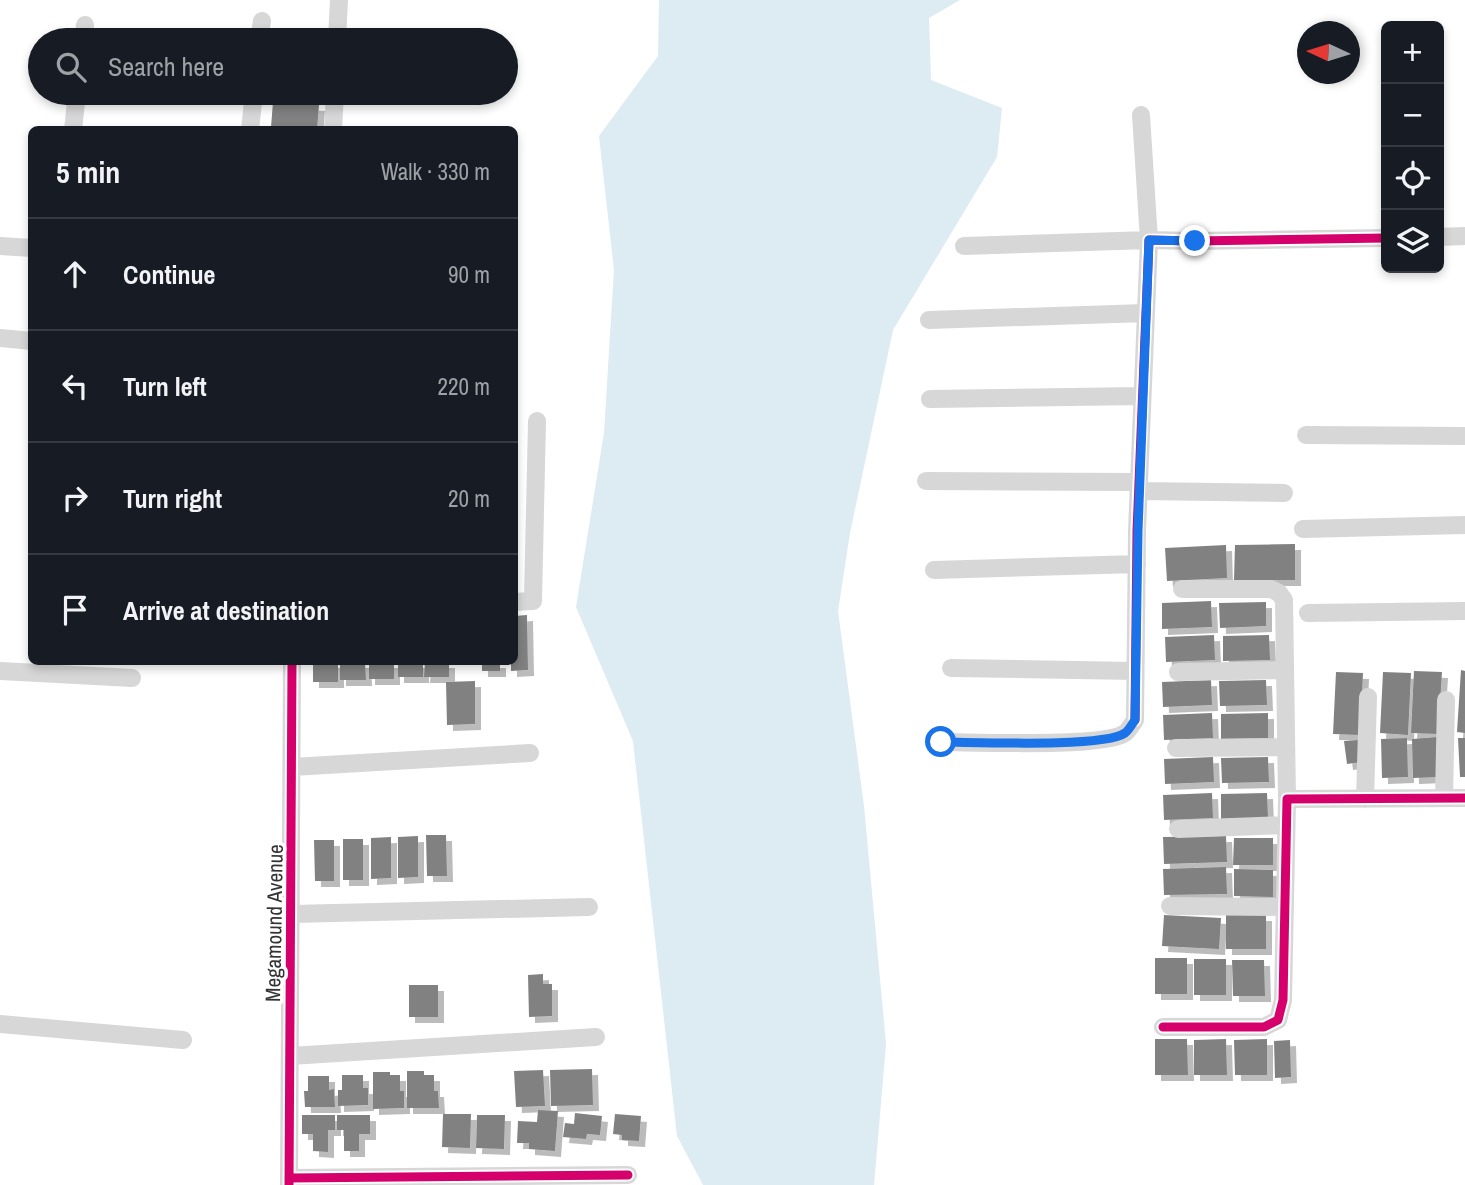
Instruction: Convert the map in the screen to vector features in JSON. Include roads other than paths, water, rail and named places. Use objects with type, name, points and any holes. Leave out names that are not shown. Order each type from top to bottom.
[{"type":"street","points":[[338,28],[340,0]]},
{"type":"street","points":[[261,28],[262,21]]},
{"type":"street","points":[[73,126],[76,105]]},
{"type":"street","points":[[250,126],[253,105]]},
{"type":"street","points":[[333,126],[334,105]]},
{"type":"street","points":[[941,742],[1077,742],[1108,739],[1125,733],[1135,720],[1139,487],[1149,240],[1141,116]]},
{"type":"street","points":[[1444,237],[1465,236]]},
{"type":"street","points":[[964,246],[1149,240],[1381,238]]},
{"type":"street","points":[[0,246],[28,248]]},
{"type":"street","points":[[929,320],[1145,313]]},
{"type":"street","points":[[0,338],[28,341]]},
{"type":"street","points":[[930,399],[1142,396]]},
{"type":"street","points":[[518,602],[533,601],[537,421]]},
{"type":"street","points":[[1306,435],[1465,436]]},
{"type":"street","points":[[926,481],[1284,493]]},
{"type":"street","points":[[1303,530],[1465,525]]},
{"type":"street","points":[[934,570],[1137,564]]},
{"type":"street","points":[[1163,1027],[1264,1027],[1278,1020],[1283,1000],[1287,799],[1284,600],[1279,593],[1271,589],[1182,589]]},
{"type":"street","points":[[1308,613],[1465,611]]},
{"type":"street","name":"Megamound Avenue","points":[[289,1182],[292,665]]},
{"type":"street","points":[[951,668],[1135,671]]},
{"type":"street","points":[[1178,672],[1285,670]]},
{"type":"street","points":[[0,671],[132,678]]},
{"type":"street","points":[[1365,799],[1368,697]]},
{"type":"street","points":[[1444,798],[1446,700]]},
{"type":"street","points":[[1176,748],[1286,747]]},
{"type":"street","points":[[292,767],[530,753]]},
{"type":"street","points":[[1287,799],[1465,798]]},
{"type":"street","points":[[1178,829],[1286,825]]},
{"type":"street","points":[[1170,906],[1285,907]]},
{"type":"street","points":[[292,914],[589,907]]},
{"type":"street","points":[[0,1024],[183,1040]]},
{"type":"street","points":[[290,1056],[596,1037]]},
{"type":"street","points":[[289,1182],[628,1175]]}]
